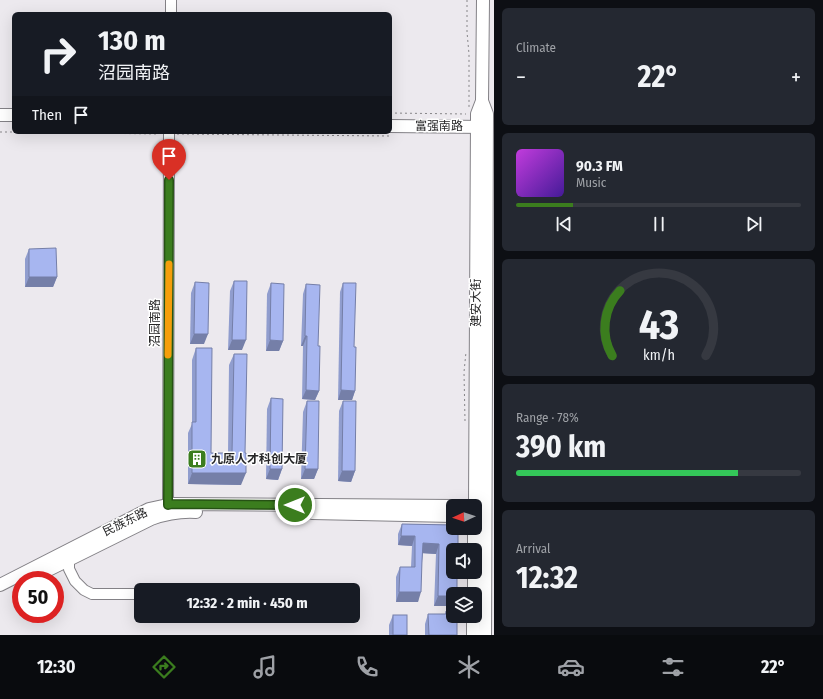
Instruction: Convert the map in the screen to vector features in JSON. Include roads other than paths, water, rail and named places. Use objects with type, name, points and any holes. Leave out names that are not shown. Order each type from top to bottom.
[{"type":"main road","name":"建安大街","points":[[483,0],[482,101],[487,114],[481,121],[485,635]]},
{"type":"main road","points":[[0,115],[12,115]]},
{"type":"main road","name":"富强南路","points":[[392,119],[481,121]]},
{"type":"main road","name":"富强南路","points":[[392,131],[481,121]]},
{"type":"main road","points":[[0,122],[12,122]]},
{"type":"main road","name":"民族东路","points":[[46,571],[137,525],[156,517],[168,510],[172,504],[446,506]]},
{"type":"main road","name":"民族东路","points":[[0,585],[149,509],[192,512],[446,516]]},
{"type":"main road","points":[[344,514],[359,521],[446,522]]},
{"type":"main road","points":[[0,594],[12,588]]},
{"type":"main road","points":[[473,635],[474,623]]},
{"type":"street","points":[[171,0],[171,12]]},
{"type":"street","name":"沼园南路","points":[[168,510],[169,134]]},
{"type":"street","points":[[69,560],[69,569],[75,581],[84,590],[92,594],[134,594]]},
{"type":"place","name":"九原人才科创大厦","points":[[197,459]]}]
